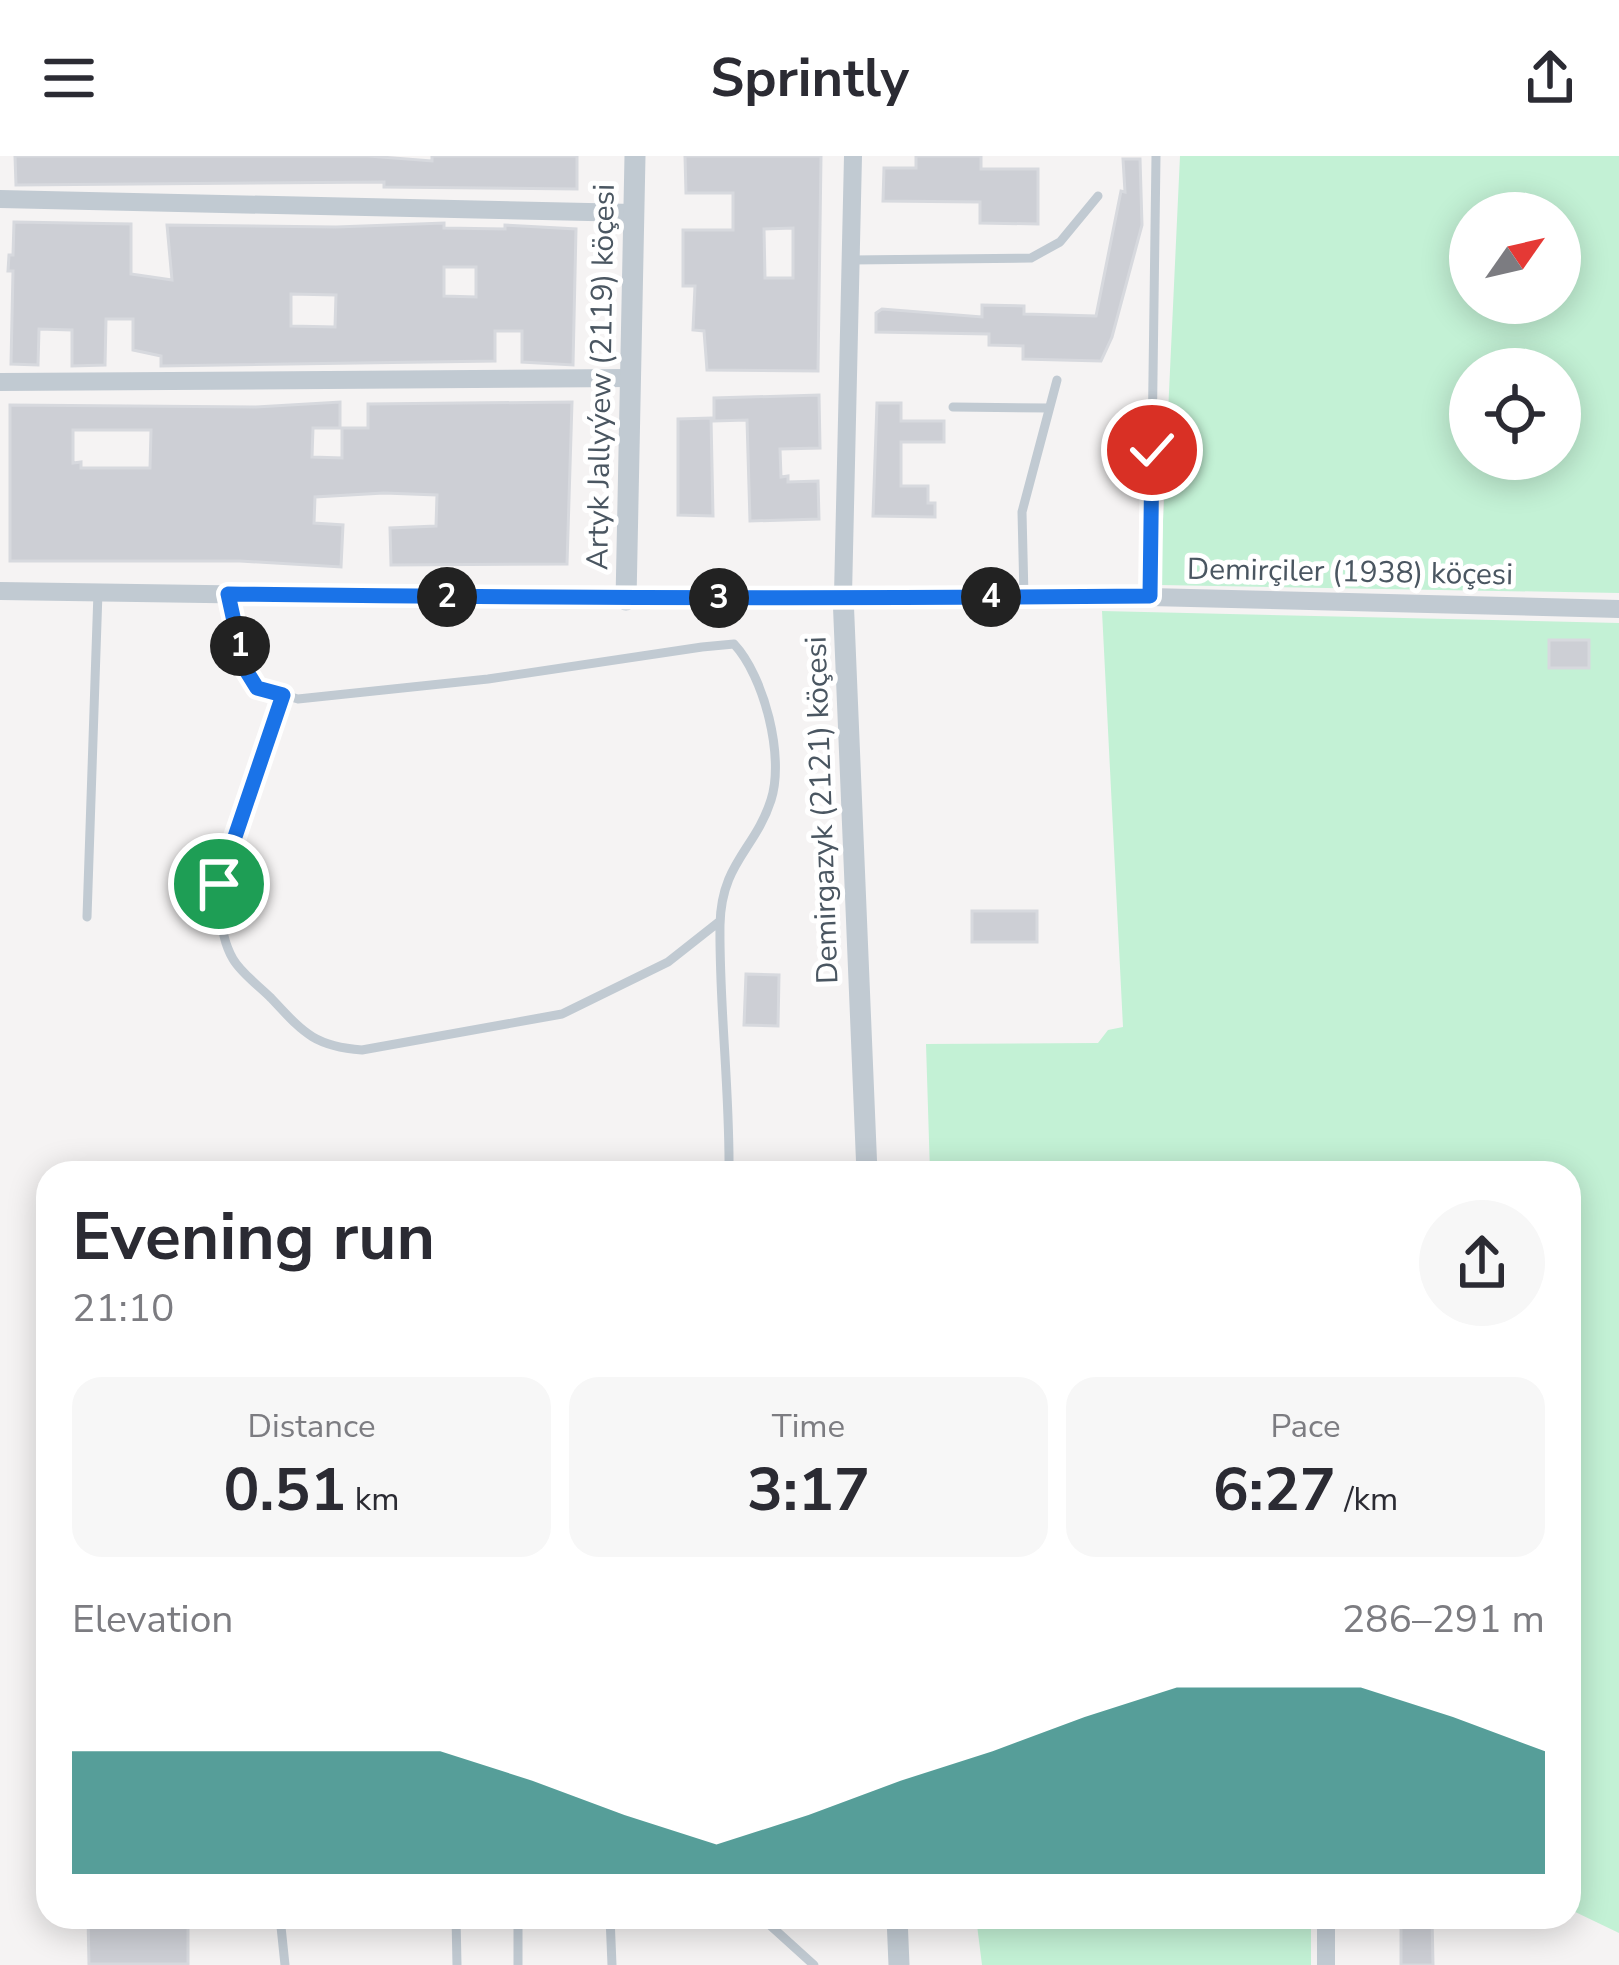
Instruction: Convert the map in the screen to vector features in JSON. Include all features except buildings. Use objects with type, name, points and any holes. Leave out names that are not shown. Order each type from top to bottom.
[{"type":"street","name":"Artyk Jallyýew (2119) köçesi","points":[[626,600],[635,156]]},
{"type":"street","name":"Demirgazyk (2121) köçesi","points":[[853,156],[843,595],[867,1161]]},
{"type":"street","points":[[0,199],[634,213]]},
{"type":"street","points":[[0,382],[631,378]]},
{"type":"street","name":"Demirçiler (1938) köçesi","points":[[0,591],[626,600],[1150,596],[1619,609]]},
{"type":"street","points":[[898,1929],[899,1965]]},
{"type":"street","points":[[1326,1929],[1326,1965]]},
{"type":"lane","points":[[1150,596],[1156,156]]},
{"type":"lane","points":[[852,260],[1031,258],[1060,242],[1098,196]]},
{"type":"lane","points":[[1024,597],[1022,512],[1058,380]]},
{"type":"lane","points":[[953,406],[1049,408]]},
{"type":"lane","points":[[87,917],[98,592]]},
{"type":"lane","points":[[228,594],[244,667],[257,688],[298,699],[488,679],[734,644],[760,679],[768,710],[774,784],[760,825],[727,878],[720,922],[729,1161]]},
{"type":"lane","points":[[283,695],[219,884],[222,930],[233,960],[310,1039],[333,1048],[362,1050],[562,1014],[668,962],[720,922]]},
{"type":"lane","points":[[281,1929],[285,1965]]},
{"type":"lane","points":[[456,1929],[457,1965]]},
{"type":"lane","points":[[518,1929],[518,1965]]},
{"type":"lane","points":[[610,1929],[612,1965]]},
{"type":"lane","points":[[774,1929],[814,1965]]},
{"type":"green space","points":[[1180,156],[1619,156],[1619,593],[1160,585]]},
{"type":"green space","points":[[1102,611],[1619,623],[1619,1933],[1581,1915],[1581,1161],[930,1161],[926,1044],[1098,1043],[1108,1030],[1123,1027]]},
{"type":"green space","points":[[978,1929],[1311,1929],[1311,1965],[982,1965]]},
{"type":"route","points":[[219,884],[283,695],[257,688],[244,667],[228,594],[626,600],[1150,596],[1152,450]]}]
